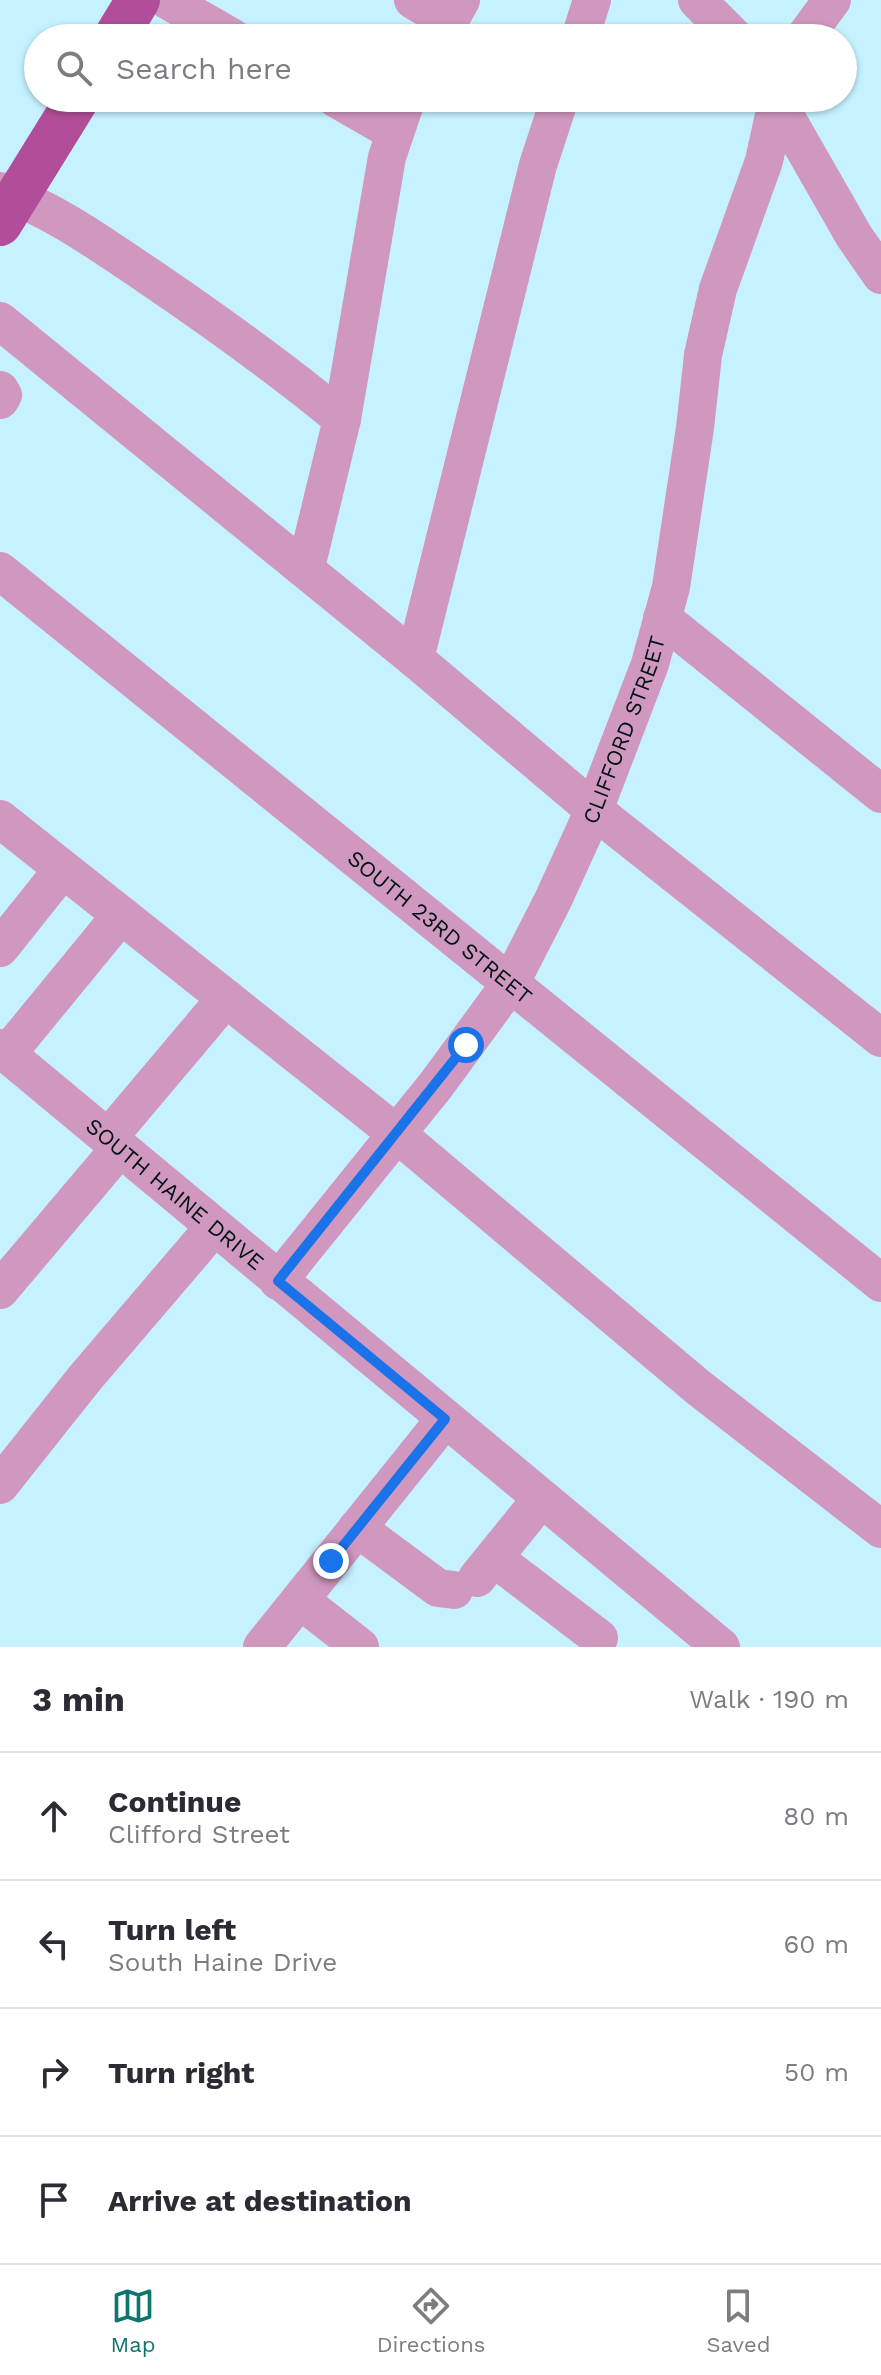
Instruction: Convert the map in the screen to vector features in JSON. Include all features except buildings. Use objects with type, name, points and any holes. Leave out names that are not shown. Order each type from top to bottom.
[{"type":"main road","points":[[123,24],[138,0]]},
{"type":"main road","points":[[6,204],[68,112]]},
{"type":"street","points":[[167,0],[209,24]]},
{"type":"street","points":[[413,0],[450,20]]},
{"type":"street","points":[[584,24],[592,0]]},
{"type":"street","points":[[697,0],[721,24]]},
{"type":"street","points":[[814,24],[832,0]]},
{"type":"street","points":[[415,659],[538,165],[555,112]]},
{"type":"street","name":"CLIFFORD STREET","points":[[278,1281],[445,1073],[510,984],[594,810],[650,664],[671,587],[706,342],[718,289],[764,161],[775,112]]},
{"type":"street","points":[[786,112],[854,236],[881,275]]},
{"type":"street","points":[[303,568],[308,559],[342,419],[387,157],[401,115]]},
{"type":"street","points":[[6,204],[79,229],[214,321],[342,419]]},
{"type":"street","points":[[0,321],[415,659],[594,810],[881,1038]]},
{"type":"street","points":[[0,390],[3,395],[0,400]]},
{"type":"street","name":"SOUTH 23RD STREET","points":[[0,571],[881,1283]]},
{"type":"street","points":[[662,618],[881,794]]},
{"type":"street","points":[[0,819],[397,1134],[699,1388],[881,1529]]},
{"type":"street","points":[[0,948],[63,869]]},
{"type":"street","points":[[4,1051],[121,915]]},
{"type":"street","points":[[0,1290],[226,998]]},
{"type":"street","name":"SOUTH HAINE DRIVE","points":[[4,1051],[541,1499],[698,1640]]},
{"type":"street","points":[[0,1485],[85,1378],[214,1227]]},
{"type":"street","points":[[262,1647],[445,1419]]},
{"type":"street","points":[[357,1528],[438,1588],[474,1577],[541,1499]]},
{"type":"street","points":[[474,1577],[599,1638]]},
{"type":"street","points":[[300,1600],[360,1647]]},
{"type":"route","points":[[331,1561],[445,1419],[278,1281],[466,1045]]}]
